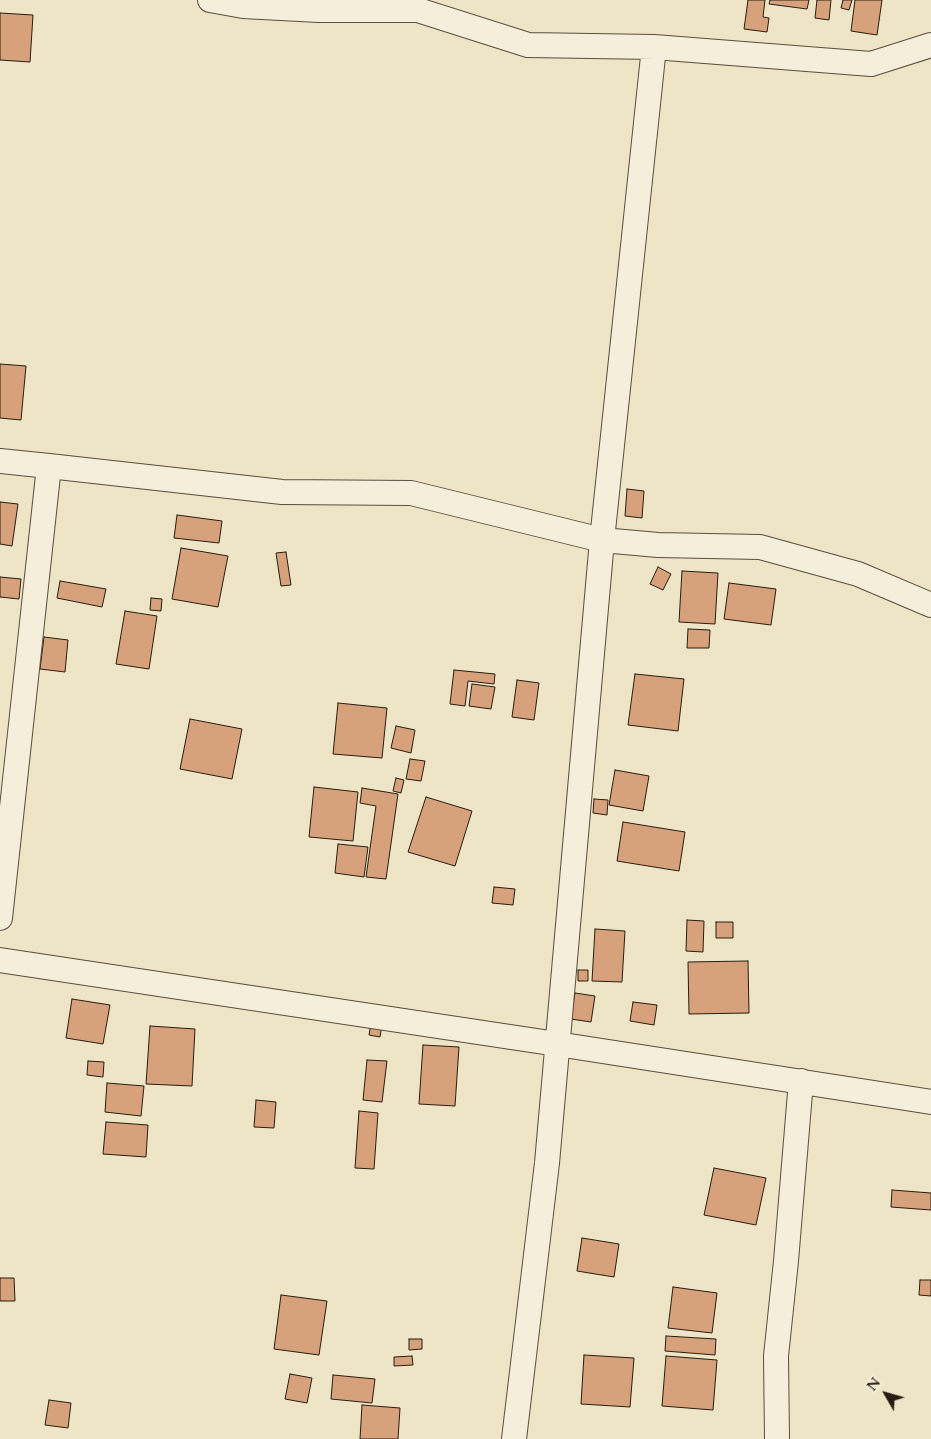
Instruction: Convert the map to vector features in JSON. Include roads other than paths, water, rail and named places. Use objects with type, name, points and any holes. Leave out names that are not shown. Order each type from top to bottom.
[{"type":"street","points":[[210,0],[253,6],[319,10],[418,10],[528,45],[654,47],[871,64],[931,45]]},
{"type":"street","points":[[514,1439],[547,1163],[602,540],[654,47]]},
{"type":"street","points":[[0,461],[282,492],[411,493],[602,540],[658,545],[760,546],[858,574],[931,605]]},
{"type":"street","points":[[0,918],[49,466]]},
{"type":"street","points":[[0,960],[931,1102]]},
{"type":"street","points":[[777,1439],[776,1356],[801,1081]]}]
